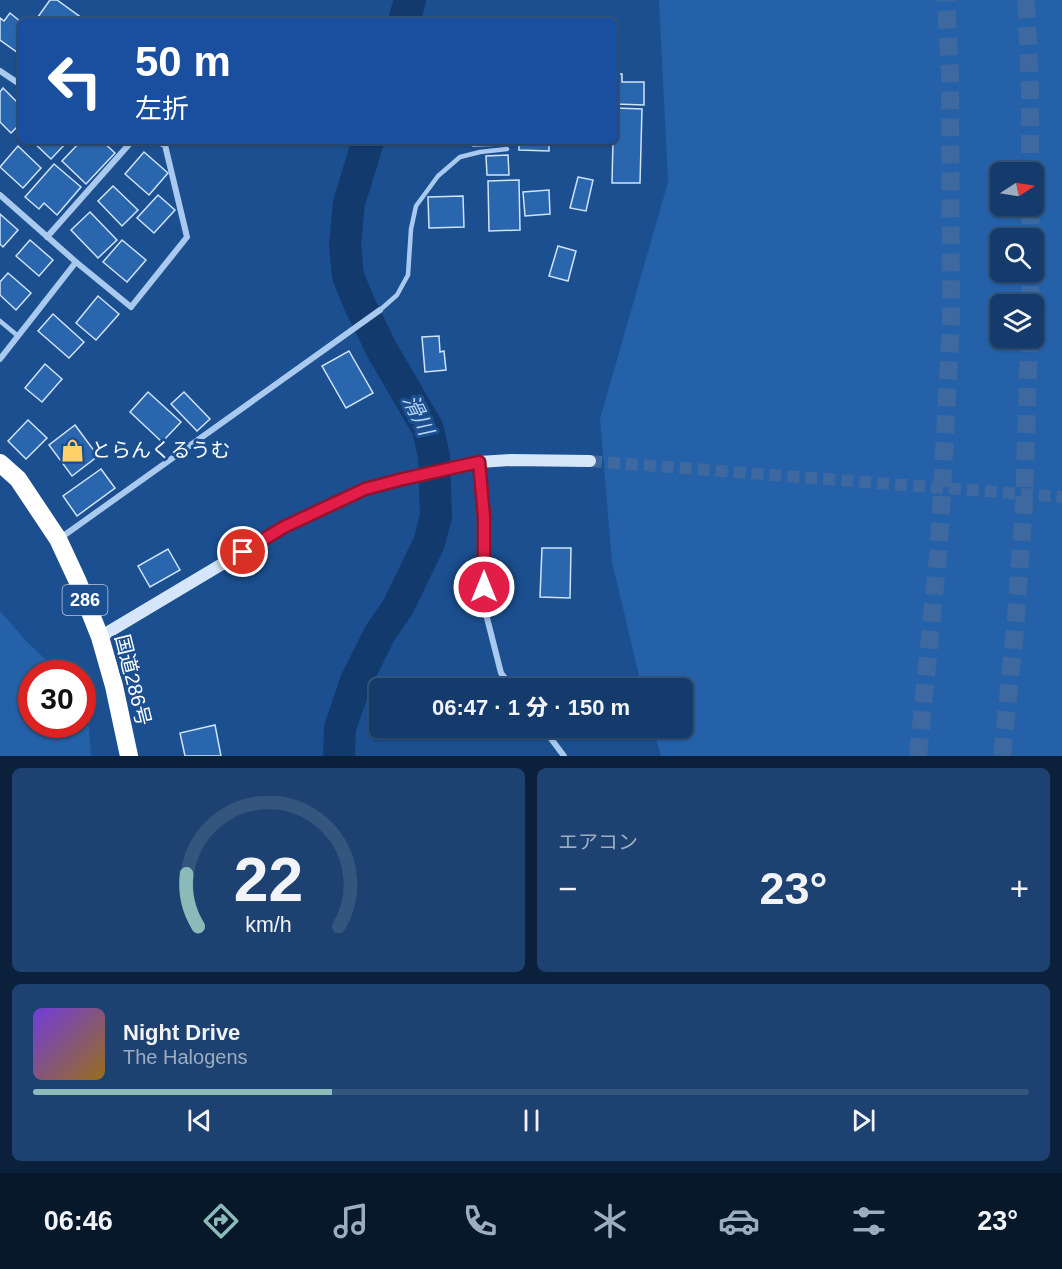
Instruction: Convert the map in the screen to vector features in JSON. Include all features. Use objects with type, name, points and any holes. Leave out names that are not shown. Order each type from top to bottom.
[{"type":"highway","name":"国道286号","points":[[0,463],[18,479],[58,539],[100,637],[114,686],[129,756]]},
{"type":"street","points":[[0,71],[18,83]]},
{"type":"street","points":[[47,237],[129,144]]},
{"type":"street","points":[[0,195],[130,307],[187,237],[165,145],[162,144]]},
{"type":"street","points":[[0,359],[76,262]]},
{"type":"street","points":[[58,539],[380,310]]},
{"type":"street","points":[[100,637],[284,527],[365,489],[479,462],[590,461]]},
{"type":"street","points":[[479,462],[484,517],[485,610],[501,673],[505,678]]},
{"type":"street","points":[[550,738],[564,756]]},
{"type":"lane","points":[[380,310],[397,295],[408,275],[411,229],[416,206],[438,176],[460,157],[507,149]]},
{"type":"lane","points":[[0,321],[18,336]]},
{"type":"shaded area","points":[[659,0],[1062,0],[1062,756],[661,756],[656,738],[693,738],[693,678],[640,678],[612,562],[600,419],[668,182]]},
{"type":"shaded area","points":[[0,611],[46,660],[18,660],[18,738],[90,738],[91,756],[0,756]]},
{"type":"building","points":[[50,0],[57,0],[79,16],[77,18],[37,18]]},
{"type":"building","points":[[10,13],[18,20],[18,53],[0,40],[0,18],[4,21]]},
{"type":"building","points":[[618,74],[622,74],[622,82],[644,82],[644,105],[618,104]]},
{"type":"building","points":[[3,88],[18,103],[18,126],[11,133],[0,122],[0,92]]},
{"type":"building","points":[[618,108],[642,109],[640,183],[612,183],[613,144],[618,144]]},
{"type":"building","points":[[35,144],[65,144],[51,159]]},
{"type":"building","points":[[78,144],[105,144],[115,153],[86,184],[62,161]]},
{"type":"building","points":[[473,144],[501,144],[501,145],[473,146]]},
{"type":"building","points":[[519,144],[549,144],[549,151],[519,150]]},
{"type":"building","points":[[18,146],[41,168],[23,188],[0,167]]},
{"type":"building","points":[[144,152],[168,173],[149,195],[125,174]]},
{"type":"building","points":[[508,155],[509,175],[487,175],[486,156]]},
{"type":"building","points":[[54,164],[81,187],[57,215],[44,203],[39,209],[25,197]]},
{"type":"building","points":[[578,177],[593,180],[586,211],[570,208]]},
{"type":"building","points":[[519,180],[520,230],[489,231],[488,181]]},
{"type":"building","points":[[113,186],[138,210],[122,226],[98,201]]},
{"type":"building","points":[[549,190],[550,214],[525,216],[523,192]]},
{"type":"building","points":[[158,195],[175,210],[154,233],[137,218]]},
{"type":"building","points":[[463,196],[464,227],[429,228],[428,197]]},
{"type":"building","points":[[90,212],[117,240],[98,258],[71,230]]},
{"type":"building","points":[[0,214],[18,230],[3,247],[0,244]]},
{"type":"building","points":[[30,240],[53,260],[39,276],[16,256]]},
{"type":"building","points":[[122,240],[146,260],[127,282],[103,262]]},
{"type":"building","points":[[558,246],[576,251],[568,281],[549,276]]},
{"type":"building","points":[[8,273],[31,293],[16,310],[0,295],[0,282]]},
{"type":"building","points":[[98,296],[119,314],[96,340],[76,323]]},
{"type":"building","points":[[53,314],[84,342],[69,358],[38,331]]},
{"type":"building","points":[[439,336],[440,352],[444,351],[446,370],[425,372],[422,337]]},
{"type":"building","points":[[349,351],[373,393],[346,408],[322,366]]},
{"type":"building","points":[[45,364],[62,379],[42,402],[25,388]]},
{"type":"building","points":[[148,392],[181,422],[162,442],[130,412]]},
{"type":"building","points":[[184,392],[210,419],[197,431],[171,404]]},
{"type":"building","points":[[28,420],[47,438],[26,459],[8,441]]},
{"type":"building","name":"とらんくるうむ","points":[[75,425],[98,456],[72,476],[49,445]]},
{"type":"building","points":[[101,469],[115,488],[77,516],[63,496]]},
{"type":"building","points":[[542,548],[571,548],[570,598],[540,597]]},
{"type":"building","points":[[168,549],[180,570],[150,587],[138,566]]},
{"type":"building","points":[[215,725],[221,756],[185,756],[180,733]]},
{"type":"waterway","name":"滑川","points":[[405,18],[410,0]]},
{"type":"waterway","name":"滑川","points":[[339,756],[340,728],[356,681],[380,633],[398,607],[429,543],[436,516],[434,457],[428,429],[382,350],[348,276],[345,245],[349,203],[367,144]]},
{"type":"tunnel","points":[[918,756],[939,546],[951,323],[950,72],[946,0]]},
{"type":"tunnel","points":[[1026,0],[1030,87],[1030,162]]},
{"type":"tunnel","points":[[1030,216],[1031,228]]},
{"type":"tunnel","points":[[1030,294],[1031,282]]},
{"type":"tunnel","points":[[1002,756],[1015,631],[1024,506],[1029,348]]},
{"type":"tunnel","points":[[590,461],[1062,497]]},
{"type":"place","name":"とらんくるうむ","points":[[73,450]]},
{"type":"route","points":[[243,552],[284,527],[365,489],[479,462],[484,517],[484,587]]}]
